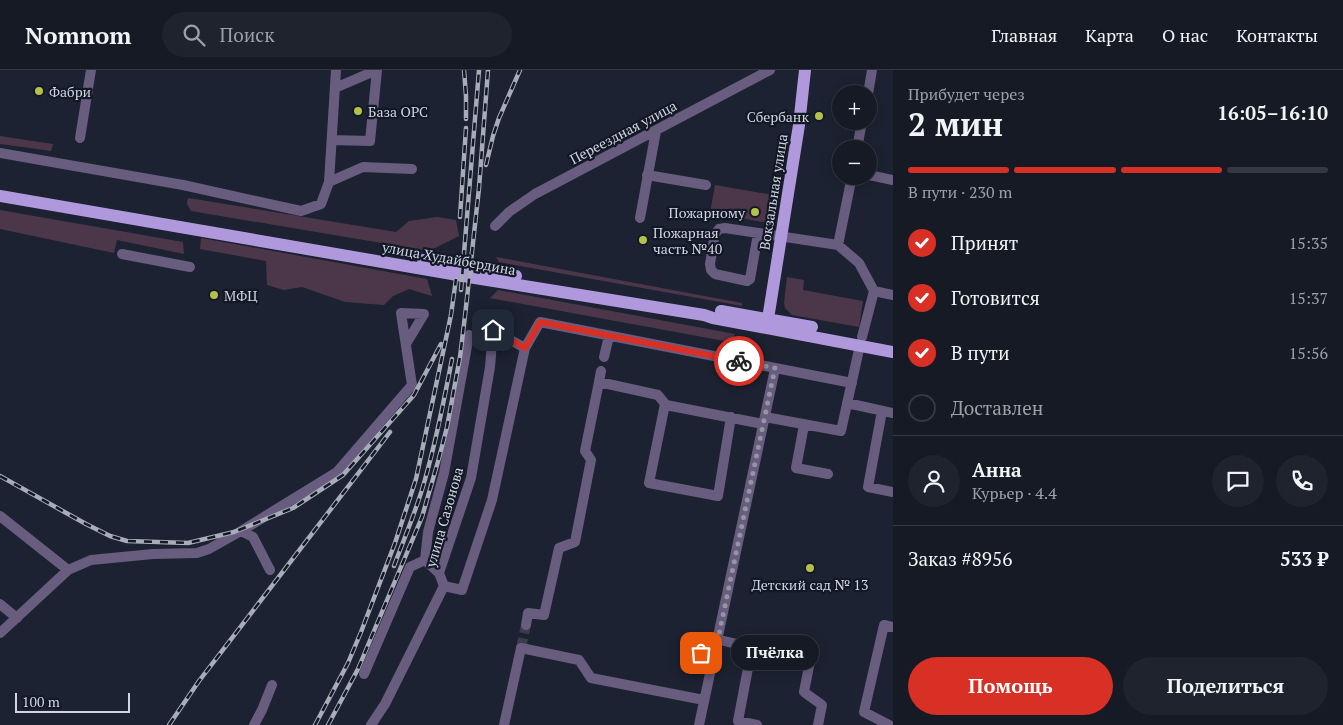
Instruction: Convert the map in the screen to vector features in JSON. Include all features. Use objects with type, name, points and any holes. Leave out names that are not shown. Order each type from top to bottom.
[{"type":"main road","name":"Вокзальная улица","points":[[768,322],[799,125],[805,70]]},
{"type":"main road","name":"улица Худайбердина","points":[[0,187],[768,322],[861,341],[893,352]]},
{"type":"main road","name":"улица Худайбердина","points":[[0,196],[485,280],[704,315],[798,333],[893,343]]},
{"type":"main road","points":[[704,315],[768,322],[798,333]]},
{"type":"street","points":[[80,138],[91,70]]},
{"type":"street","points":[[0,153],[183,185],[301,211],[320,204],[330,182],[336,70]]},
{"type":"street","points":[[332,140],[370,141],[377,70],[335,88]]},
{"type":"street","name":"Переездная улица","points":[[495,226],[509,212],[535,194],[770,70]]},
{"type":"street","points":[[870,85],[872,70]]},
{"type":"street","points":[[640,218],[656,130]]},
{"type":"street","points":[[330,182],[363,167],[412,169]]},
{"type":"street","points":[[648,175],[706,185]]},
{"type":"street","points":[[877,177],[893,180]]},
{"type":"street","points":[[838,245],[850,185]]},
{"type":"street","points":[[599,382],[658,395],[666,405],[732,418],[804,425],[841,432],[874,291],[858,262],[838,245],[725,228],[719,229],[715,234],[710,264],[711,270],[715,274],[747,281],[750,279],[758,234]]},
{"type":"street","points":[[122,254],[190,267]]},
{"type":"street","points":[[874,291],[893,295]]},
{"type":"street","points":[[444,586],[462,590],[492,500],[525,348],[540,322],[852,383]]},
{"type":"street","name":"улица Сазонова","points":[[371,725],[385,704],[444,586],[439,573],[471,478],[490,366],[493,330],[525,348]]},
{"type":"street","points":[[425,560],[428,532],[444,473],[468,334]]},
{"type":"street","points":[[604,357],[608,336]]},
{"type":"street","points":[[0,633],[68,570],[91,560],[154,554],[197,553],[209,549],[337,472],[412,385],[406,344]]},
{"type":"street","points":[[699,725],[775,368]]},
{"type":"street","points":[[526,625],[528,614],[544,616],[559,548],[575,542],[591,460],[585,450],[601,371]]},
{"type":"street","points":[[665,404],[649,483],[718,496],[732,418]]},
{"type":"street","points":[[847,404],[893,413]]},
{"type":"street","points":[[882,411],[868,487],[893,492]]},
{"type":"street","points":[[804,425],[796,468],[828,474]]},
{"type":"street","points":[[0,516],[68,570]]},
{"type":"street","points":[[241,531],[253,537],[270,570]]},
{"type":"street","points":[[425,560],[439,573]]},
{"type":"street","points":[[364,674],[410,567],[425,560]]},
{"type":"street","points":[[0,604],[17,618]]},
{"type":"street","points":[[889,725],[864,712],[884,625],[893,627]]},
{"type":"street","points":[[698,666],[705,638],[707,637],[810,660],[804,692],[822,705],[818,725]]},
{"type":"street","points":[[752,647],[738,721],[757,725]]},
{"type":"street","points":[[504,725],[521,648],[579,660],[591,678],[704,700]]},
{"type":"street","points":[[254,725],[272,685]]},
{"type":"shaded area","points":[[0,136],[53,144],[51,151],[0,144]]},
{"type":"shaded area","points":[[715,185],[779,196],[774,224],[710,213]]},
{"type":"shaded area","points":[[189,198],[396,232],[409,221],[437,217],[456,220],[459,236],[429,251],[191,211],[187,204]]},
{"type":"shaded area","points":[[0,210],[183,242],[184,254],[117,240],[114,253],[0,229]]},
{"type":"shaded area","points":[[201,238],[427,279],[432,296],[409,289],[393,296],[384,305],[345,302],[302,287],[284,290],[267,285],[266,261],[200,249]]},
{"type":"shaded area","points":[[496,257],[742,303],[742,306],[499,262]]},
{"type":"shaded area","points":[[787,277],[804,280],[803,290],[863,301],[859,327],[792,315],[785,308],[784,303]]},
{"type":"shaded area","points":[[498,290],[735,334],[730,342],[490,298]]},
{"type":"tunnel","points":[[521,648],[526,625]]},
{"type":"railway","points":[[464,70],[466,119]]},
{"type":"railway","points":[[461,290],[479,70]]},
{"type":"railway","points":[[328,725],[358,669],[422,517],[447,427],[460,357],[465,316],[479,188],[488,70]]},
{"type":"railway","points":[[486,165],[499,118],[520,70]]},
{"type":"railway","points":[[460,217],[466,128]]},
{"type":"railway","points":[[315,725],[348,663],[361,632],[395,543],[416,479],[451,315],[456,279]]},
{"type":"railway","points":[[0,476],[86,524],[110,536],[127,541],[188,543],[234,532],[293,508],[343,475],[414,395],[441,344]]},
{"type":"railway","points":[[394,566],[428,468],[452,359]]},
{"type":"railway","points":[[169,725],[199,681],[390,432]]},
{"type":"way so far","points":[[701,653],[705,638],[718,639],[775,368],[739,361]]},
{"type":"place","name":"Фабри","points":[[39,91]]},
{"type":"place","name":"База ОРС","points":[[358,111]]},
{"type":"place","name":"Сбербанк","points":[[819,116]]},
{"type":"place","name":"Пожарному","points":[[755,212]]},
{"type":"place","name":"Пожарная часть №40","points":[[643,240]]},
{"type":"place","name":"МФЦ","points":[[214,295]]},
{"type":"place","name":"Детский сад № 13","points":[[810,568]]},
{"type":"place","name":"Пчёлка","points":[[701,653]]},
{"type":"route","points":[[493,330],[525,348],[540,322],[739,361]]}]
